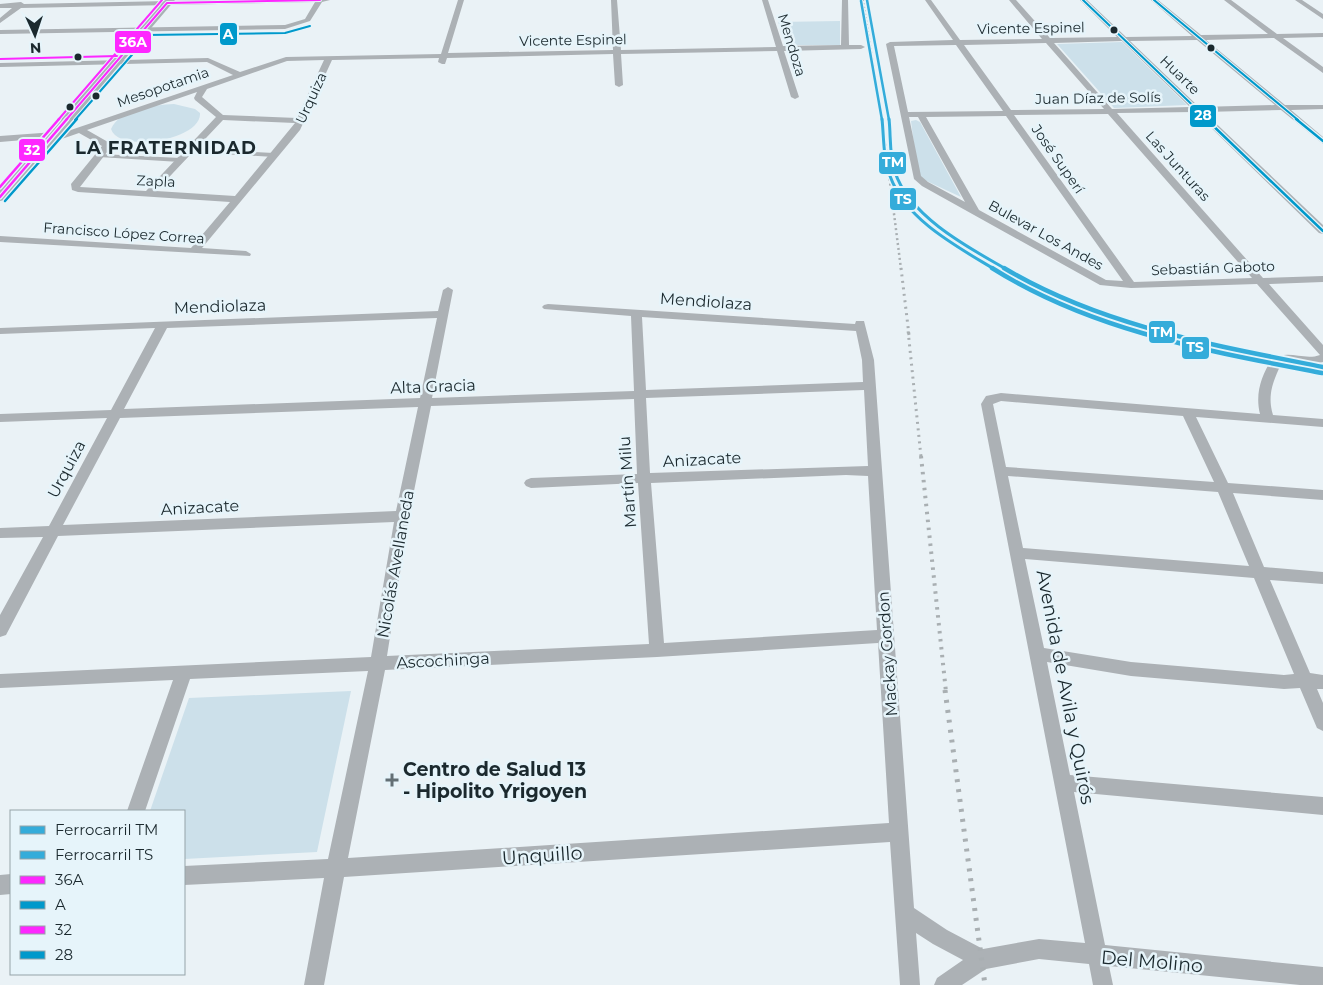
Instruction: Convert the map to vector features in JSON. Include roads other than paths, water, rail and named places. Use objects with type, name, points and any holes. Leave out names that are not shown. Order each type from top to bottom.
[{"type":"main road","points":[[0,197],[169,1]]},
{"type":"street","points":[[0,20],[25,0]]},
{"type":"street","points":[[0,32],[285,27],[308,20],[320,0]]},
{"type":"street","points":[[0,6],[169,1],[327,0]]},
{"type":"street","points":[[443,59],[461,0]]},
{"type":"street","points":[[614,0],[619,85]]},
{"type":"street","name":"Mendoza","points":[[765,0],[782,48],[795,97]]},
{"type":"street","points":[[845,0],[845,47]]},
{"type":"street","name":"José Superí","points":[[928,0],[1131,285]]},
{"type":"street","name":"Las Junturas","points":[[1012,0],[1323,352]]},
{"type":"street","name":"Huarte","points":[[1084,0],[1323,231]]},
{"type":"street","points":[[1154,0],[1323,141]]},
{"type":"street","points":[[1227,0],[1323,72]]},
{"type":"street","points":[[1298,0],[1323,17]]},
{"type":"street","name":"Vicente Espinel","points":[[890,44],[1323,35]]},
{"type":"street","name":"Bulevar Los Andes","points":[[890,44],[917,177],[925,184],[1104,283]]},
{"type":"street","name":"Vicente Espinel","points":[[286,59],[443,59],[617,52],[861,46]]},
{"type":"street","name":"Urquiza","points":[[194,251],[274,156],[300,121],[329,58]]},
{"type":"street","name":"Mesopotamia","points":[[52,137],[80,130],[286,59]]},
{"type":"street","points":[[0,65],[208,60],[240,74]]},
{"type":"street","points":[[203,88],[198,98],[221,117],[300,121]]},
{"type":"street","points":[[163,101],[201,102]]},
{"type":"street","name":"Juan Díaz de Solís","points":[[904,116],[1323,107]]},
{"type":"street","name":"Bulevar Los Andes","points":[[921,116],[975,211]]},
{"type":"street","points":[[148,194],[221,117]]},
{"type":"street","points":[[80,130],[105,144],[107,147],[101,156]]},
{"type":"street","points":[[0,139],[52,137]]},
{"type":"street","points":[[188,151],[274,156]]},
{"type":"street","points":[[101,156],[180,160]]},
{"type":"street","name":"Zapla","points":[[101,156],[76,184],[75,188],[81,190],[236,199]]},
{"type":"street","name":"Francisco López Correa","points":[[0,239],[246,254]]},
{"type":"street","name":"Sebastián Gaboto","points":[[1104,283],[1131,285],[1323,280]]},
{"type":"street","name":"Nicolás Avellaneda","points":[[314,985],[378,663],[402,516],[448,290]]},
{"type":"street","name":"Mendiolaza","points":[[548,307],[860,325]]},
{"type":"street","name":"Martín Milu","points":[[636,313],[644,479],[657,650]]},
{"type":"street","name":"Mendiolaza","points":[[0,331],[442,314]]},
{"type":"street","name":"Urquiza","points":[[0,630],[163,324]]},
{"type":"street","name":"Mackay Gordon","points":[[860,325],[868,360],[868,386],[910,985]]},
{"type":"street","points":[[1268,418],[1262,402],[1263,395],[1276,362],[1285,357],[1318,359]]},
{"type":"street","name":"Alta Gracia","points":[[0,418],[868,386]]},
{"type":"street","points":[[990,399],[1001,397],[1323,422]]},
{"type":"street","name":"Avenida de Avila y Quirós","points":[[990,399],[987,404],[1103,985]]},
{"type":"street","points":[[1188,412],[1223,487],[1323,723]]},
{"type":"street","name":"Anizacate","points":[[531,483],[846,470],[875,471]]},
{"type":"street","points":[[1001,471],[1323,495]]},
{"type":"street","name":"Anizacate","points":[[0,533],[402,516]]},
{"type":"street","points":[[1017,553],[1323,578]]},
{"type":"street","name":"Ascochinga","points":[[0,681],[657,650],[885,636]]},
{"type":"street","points":[[1037,654],[1131,669],[1284,682],[1304,680],[1323,682]]},
{"type":"street","points":[[136,810],[184,673]]},
{"type":"street","points":[[1063,784],[1323,806]]},
{"type":"street","name":"Unquillo","points":[[185,875],[336,868],[900,832]]},
{"type":"street","points":[[905,913],[982,960]]},
{"type":"street","name":"Del Molino","points":[[944,985],[982,960],[1038,949],[1323,977]]},
{"type":"railway","points":[[863,0],[882,120]]},
{"type":"railway","points":[[882,119],[901,269]]},
{"type":"railway","points":[[901,268],[921,457]]},
{"type":"railway","points":[[921,456],[946,692]]},
{"type":"railway","points":[[945,690],[985,985]]},
{"type":"rail line","name":"TM","points":[[867,0],[888,115],[893,166],[899,182],[913,202],[931,220],[1008,271],[1074,304],[1166,334],[1323,367]]},
{"type":"rail line","name":"TS","points":[[861,1],[882,116],[887,167],[899,194],[914,212],[933,229],[1022,286],[1090,317],[1155,338],[1188,346],[1322,373]]},
{"type":"place","name":"Centro de Salud 13 - Hipolito Yrigoyen","points":[[392,780]]},
{"type":"district","name":"LA FRATERNIDAD","points":[[166,148]]}]
